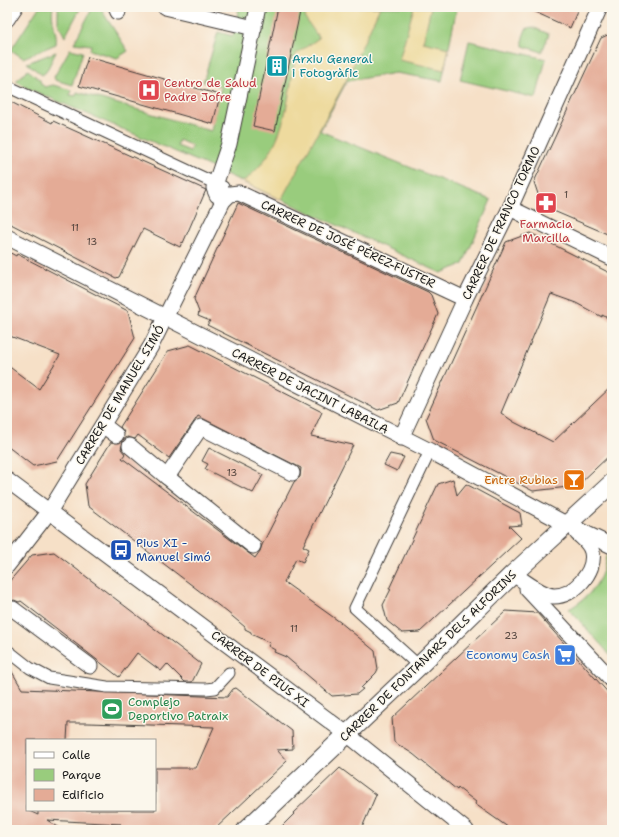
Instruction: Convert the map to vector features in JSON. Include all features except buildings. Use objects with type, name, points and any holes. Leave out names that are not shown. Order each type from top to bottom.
[{"type":"street","points":[[7,19],[15,7]]},
{"type":"street","points":[[165,7],[254,28]]},
{"type":"street","name":"CARRER DE MANUEL SIMÓ","points":[[7,566],[49,512],[151,346],[223,191],[229,144],[258,7]]},
{"type":"street","name":"CARRER DE FRANCO TORMO","points":[[401,438],[465,299],[510,208],[600,7]]},
{"type":"street","name":"CARRER DE JOSÉ PÉREZ-FUSTER","points":[[7,86],[223,191],[239,193],[465,299]]},
{"type":"street","points":[[510,208],[612,258]]},
{"type":"street","name":"CARRER DE JACINT LABAILA","points":[[7,237],[401,438],[430,451],[566,524],[612,546]]},
{"type":"street","points":[[102,425],[116,435]]},
{"type":"street","points":[[167,477],[201,427],[292,473]]},
{"type":"street","points":[[130,446],[253,546]]},
{"type":"street","points":[[419,666],[355,608],[430,451]]},
{"type":"street","name":"CARRER DE PIUS XI","points":[[7,480],[347,734],[466,830]]},
{"type":"street","name":"CARRER DE FONTANARS DELS ALFORINS","points":[[246,830],[419,666],[513,574],[612,483]]},
{"type":"street","points":[[513,574],[546,594],[555,596],[572,591],[588,574],[592,566],[592,551],[588,542],[566,524]]},
{"type":"street","points":[[513,574],[612,680]]},
{"type":"street","points":[[13,609],[90,666]]},
{"type":"street","points":[[7,650],[30,668],[49,678],[107,687],[215,688],[229,673]]},
{"type":"green space","points":[[39,7],[53,7],[52,17],[56,35],[56,44],[23,58],[11,50]]},
{"type":"green space","points":[[58,7],[81,7],[65,37],[58,23]]},
{"type":"green space","points":[[93,7],[104,7],[102,11],[128,51],[117,58],[90,50],[91,45],[74,43]]},
{"type":"green space","points":[[239,7],[457,7],[442,81],[396,73],[347,81],[320,131],[491,200],[463,264],[441,273],[204,164],[27,88],[16,81],[28,70],[40,80],[41,84],[45,87],[53,85],[71,90],[70,95],[76,96],[77,92],[211,131],[221,87],[203,82],[218,32],[233,36]],"holes":[[[179,140],[192,146],[190,151],[177,146]]]},
{"type":"green space","points":[[532,27],[549,34],[542,52],[523,46],[523,37],[526,29]]},
{"type":"green space","points":[[469,41],[546,59],[536,98],[460,80]]},
{"type":"green space","points":[[70,49],[83,52],[72,85],[55,80],[54,77]]},
{"type":"green space","points":[[56,52],[46,72],[42,75],[27,63]]},
{"type":"green space","points":[[606,556],[612,559],[612,657],[569,609],[589,594],[599,581]]},
{"type":"sand","points":[[307,7],[380,7],[346,81],[281,200],[243,182],[258,169],[276,140],[286,108],[296,54],[319,38],[305,18]]},
{"type":"sand","points":[[414,7],[431,7],[423,42],[449,48],[444,70],[399,60]]},
{"type":"place","name":"Arxiu General i Fotogràfic","points":[[277,66]]},
{"type":"place","name":"Centro de Salud Padre Jofre","points":[[149,90]]},
{"type":"place","name":"Farmacia Marcilla","points":[[546,203]]},
{"type":"place","name":"Entre Rubias","points":[[574,480]]},
{"type":"place","name":"Pius XI - Manuel Simó","points":[[121,550]]},
{"type":"place","name":"Economy Cash","points":[[565,655]]},
{"type":"place","name":"Complejo Deportivo Patraix","points":[[112,709]]}]
